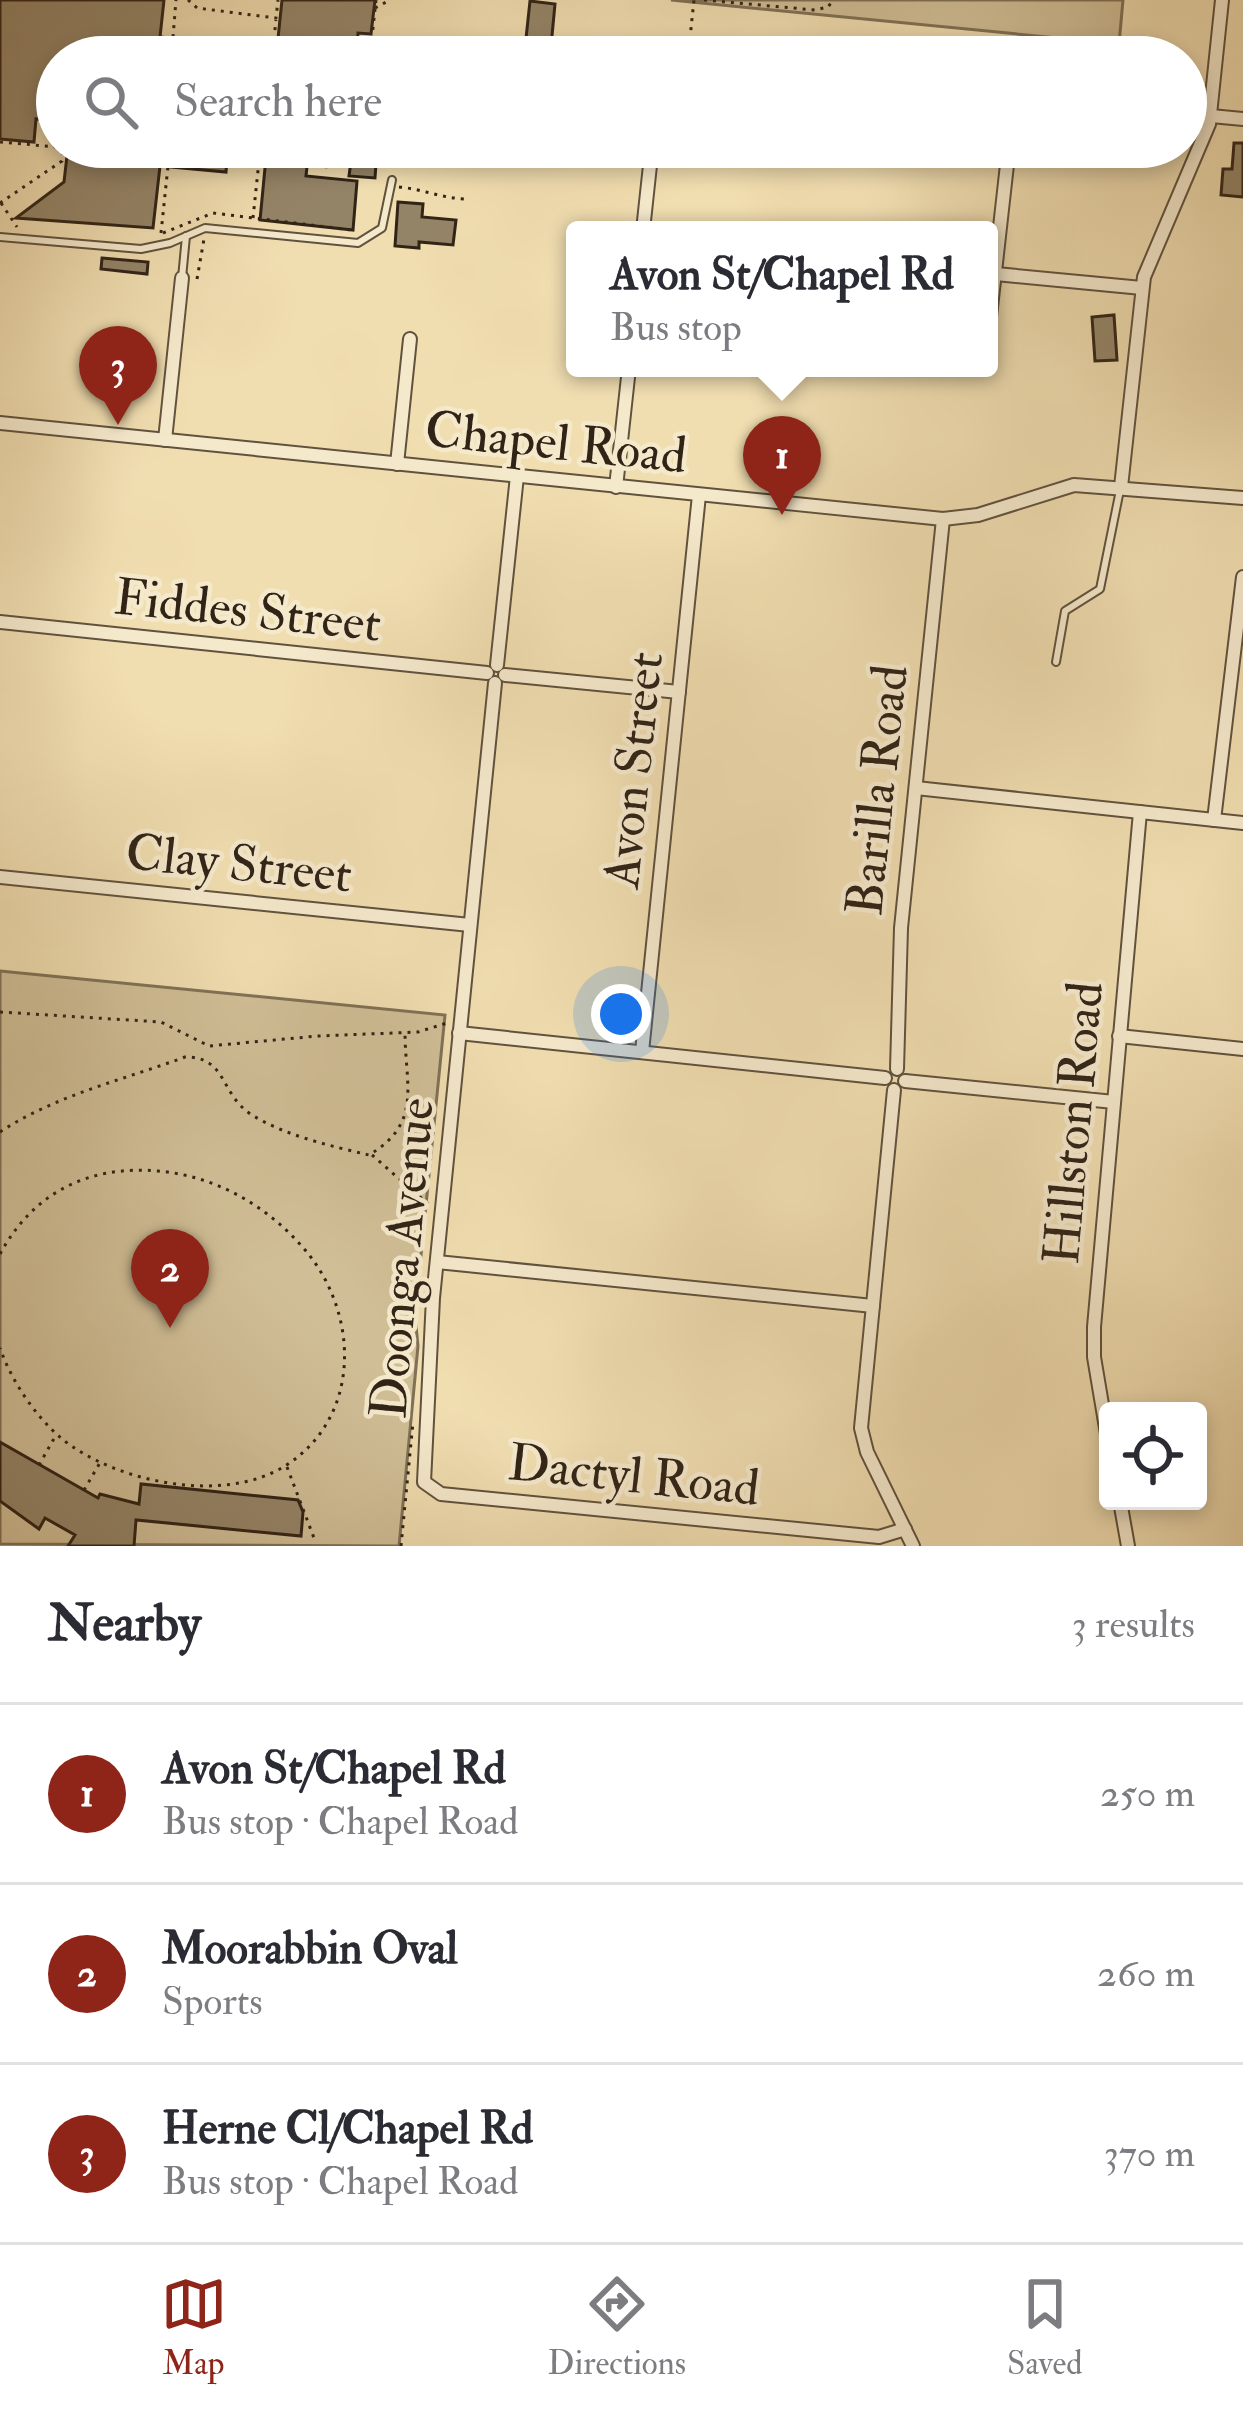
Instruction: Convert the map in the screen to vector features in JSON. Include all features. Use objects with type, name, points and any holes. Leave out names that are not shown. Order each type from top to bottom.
[{"type":"street","points":[[1207,128],[1222,0]]},
{"type":"street","points":[[1210,116],[1243,119]]},
{"type":"street","points":[[644,221],[650,168]]},
{"type":"street","points":[[998,254],[1007,168]]},
{"type":"street","points":[[1121,487],[1142,288],[1149,258],[1191,168]]},
{"type":"street","points":[[998,274],[1142,288]]},
{"type":"street","points":[[165,440],[189,279]]},
{"type":"street","points":[[397,464],[410,339]]},
{"type":"street","points":[[616,487],[628,377]]},
{"type":"street","name":"Chapel Road","points":[[0,423],[943,519],[978,515],[1074,485],[1243,498]]},
{"type":"street","name":"Doonga Avenue","points":[[428,1488],[422,1471],[437,1262],[517,476]]},
{"type":"street","name":"Avon Street","points":[[642,1052],[699,495]]},
{"type":"street","name":"Barilla Road","points":[[913,1546],[862,1436],[895,1079],[899,958],[943,519]]},
{"type":"street","points":[[1214,820],[1243,577]]},
{"type":"street","name":"Fiddes Street","points":[[0,622],[679,692]]},
{"type":"street","points":[[916,788],[1243,824]]},
{"type":"street","name":"Hillston Road","points":[[1102,1402],[1093,1342],[1140,812]]},
{"type":"street","name":"Clay Street","points":[[0,877],[470,925]]},
{"type":"street","points":[[460,1028],[1114,1102]]},
{"type":"street","points":[[1119,1036],[1243,1049]]},
{"type":"street","points":[[437,1262],[873,1306]]},
{"type":"street","name":"Dactyl Road","points":[[428,1488],[441,1494],[879,1537],[904,1529]]},
{"type":"street","points":[[1122,1510],[1128,1546]]},
{"type":"lane","points":[[1,225],[0,235],[141,249],[205,228],[358,243],[382,228],[391,183]]},
{"type":"lane","points":[[186,236],[189,279]]},
{"type":"lane","points":[[1056,662],[1065,611],[1095,595],[1103,581],[1121,487]]},
{"type":"path","points":[[173,36],[176,0]]},
{"type":"path","points":[[188,0],[196,8],[276,18]]},
{"type":"path","points":[[274,36],[278,0]]},
{"type":"path","points":[[372,36],[376,0]]},
{"type":"path","points":[[375,9],[390,0]]},
{"type":"path","points":[[690,36],[694,0]]},
{"type":"path","points":[[704,0],[815,10],[828,7],[833,0]]},
{"type":"path","points":[[0,142],[36,145]]},
{"type":"path","points":[[17,227],[1,203],[52,168]]},
{"type":"path","points":[[160,234],[168,168]]},
{"type":"path","points":[[252,220],[258,168]]},
{"type":"path","points":[[391,183],[437,198],[465,199]]},
{"type":"path","points":[[189,279],[209,214]]},
{"type":"path","points":[[149,238],[209,214],[352,230]]},
{"type":"path","points":[[0,1012],[161,1022],[209,1046],[405,1033],[444,1023],[460,1028]]},
{"type":"path","points":[[371,1154],[401,1129],[410,1086],[405,1033]]},
{"type":"path","points":[[0,1132],[60,1100],[185,1057],[201,1057],[213,1063],[229,1094],[250,1114],[338,1148],[371,1154],[428,1203]]},
{"type":"path","points":[[0,1255],[13,1232],[42,1201],[72,1182],[111,1172],[158,1171],[194,1178],[224,1188],[271,1215],[310,1256],[325,1278],[344,1325],[347,1351],[340,1391],[327,1423],[287,1465],[229,1484],[186,1486],[145,1478],[101,1461],[57,1433],[10,1372],[0,1348]]},
{"type":"path","points":[[0,1376],[10,1372]]},
{"type":"path","points":[[39,1465],[57,1433]]},
{"type":"path","points":[[84,1490],[101,1461]]},
{"type":"path","points":[[287,1465],[314,1538]]},
{"type":"shaded area","points":[[671,0],[1123,0],[1120,36],[1038,36]]},
{"type":"shaded area","points":[[0,971],[445,1015],[415,1315],[418,1346],[399,1546],[0,1544]]},
{"type":"building","points":[[0,0],[164,0],[160,36],[36,36],[34,142],[0,139]]},
{"type":"building","points":[[282,0],[375,0],[371,34],[278,36]]},
{"type":"building","points":[[530,1],[555,4],[552,36],[526,36]]},
{"type":"building","points":[[1234,143],[1243,143],[1243,197],[1221,195],[1223,169],[1232,169]]},
{"type":"building","points":[[66,168],[160,168],[153,228],[16,218],[64,182]]},
{"type":"building","points":[[265,168],[307,168],[306,176],[357,181],[353,230],[260,220]]},
{"type":"building","points":[[350,168],[376,168],[375,178],[349,176]]},
{"type":"building","points":[[398,202],[423,204],[422,217],[456,220],[453,245],[395,246]]},
{"type":"building","points":[[102,258],[148,262],[147,274],[101,269]]},
{"type":"building","points":[[1114,315],[1117,360],[1095,361],[1092,317]]},
{"type":"building","points":[[0,1442],[98,1498],[100,1494],[139,1504],[141,1484],[298,1500],[303,1512],[301,1536],[136,1520],[134,1546],[68,1546],[75,1535],[45,1518],[39,1529],[0,1501]]},
{"type":"place","name":"Herne Cl/Chapel Rd","points":[[118,425]]},
{"type":"place","name":"Avon St/Chapel Rd","points":[[782,515]]},
{"type":"place","name":"Moorabbin Oval","points":[[170,1328]]}]
